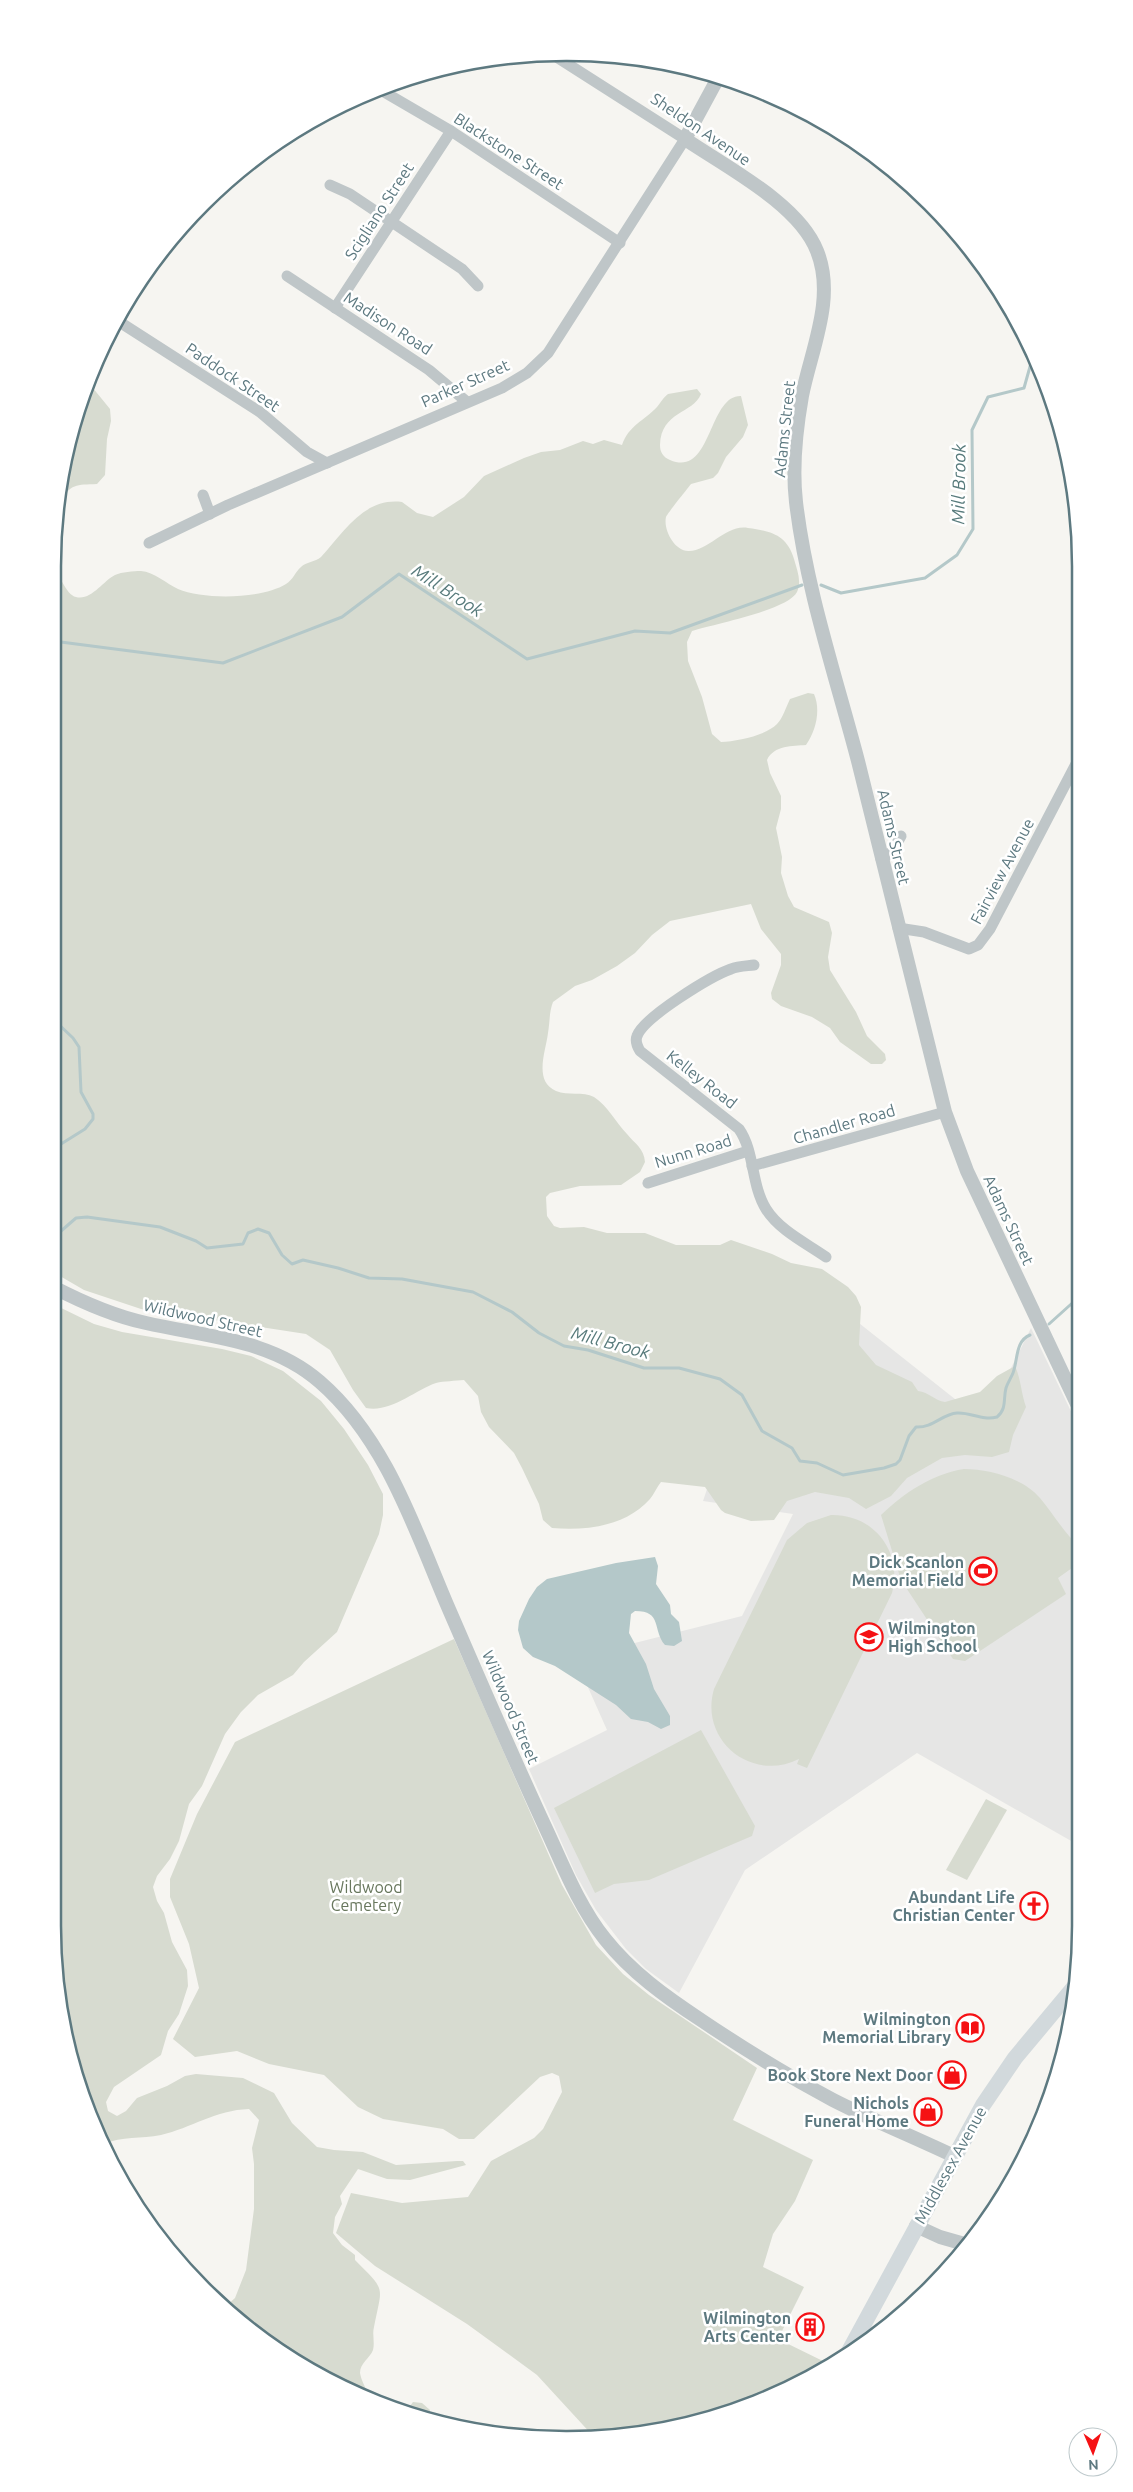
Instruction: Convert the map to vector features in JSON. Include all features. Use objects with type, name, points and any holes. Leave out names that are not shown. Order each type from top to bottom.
[{"type":"main road","name":"Middlesex Avenue","points":[[855,2340],[982,2105],[1005,2072],[1066,1997]]},
{"type":"street","name":"Sheldon Avenue","points":[[563,61],[685,139],[791,212],[809,235],[817,250]]},
{"type":"street","name":"Parker Street","points":[[149,543],[168,532],[515,381],[538,364],[558,340],[620,243],[685,139],[715,84]]},
{"type":"street","name":"Blackstone Street","points":[[387,94],[451,131],[620,243]]},
{"type":"street","name":"Scigliano Street","points":[[335,308],[451,131]]},
{"type":"street","points":[[330,184],[392,222],[462,269],[478,286]]},
{"type":"street","name":"Adams Street","points":[[817,250],[822,265],[824,294],[799,420],[795,462],[796,502],[820,616],[945,1112],[964,1165],[1072,1393]]},
{"type":"street","name":"Madison Road","points":[[287,276],[436,375],[467,402]]},
{"type":"street","name":"Paddock Street","points":[[123,324],[260,412],[308,452],[327,463]]},
{"type":"street","points":[[203,494],[210,514]]},
{"type":"street","name":"Fairview Avenue","points":[[898,928],[924,932],[964,948],[972,948],[978,945],[990,929],[1072,772]]},
{"type":"street","points":[[881,859],[892,852],[901,836]]},
{"type":"street","name":"Kelley Road","points":[[754,965],[731,968],[693,987],[643,1028],[636,1040],[640,1051],[736,1126],[743,1136],[760,1194],[768,1212],[789,1232],[826,1257]]},
{"type":"street","name":"Chandler Road","points":[[752,1166],[945,1112]]},
{"type":"street","name":"Nunn Road","points":[[648,1183],[748,1151]]},
{"type":"street","name":"Wildwood Street","points":[[61,1292],[80,1301],[128,1318],[220,1337],[260,1348],[288,1360],[324,1385],[346,1408],[364,1431],[396,1490],[529,1793],[571,1882],[602,1937],[627,1964],[650,1983],[732,2040],[832,2099],[954,2156]]},
{"type":"street","points":[[916,2226],[940,2238],[959,2243]]},
{"type":"shaded area","name":"Wilmington High School","points":[[826,1297],[984,1422],[1031,1328],[1072,1413],[1072,1841],[917,1753],[745,1870],[679,1993],[646,1969],[626,1949],[596,1910],[576,1875],[529,1769],[607,1730],[575,1658],[742,1616],[793,1514],[703,1501],[713,1471]]},
{"type":"shaded area","points":[[655,1557],[658,1566],[656,1584],[670,1605],[671,1614],[679,1622],[682,1641],[674,1646],[665,1645],[661,1639],[656,1622],[650,1614],[644,1612],[635,1611],[631,1614],[629,1633],[646,1664],[654,1689],[670,1716],[670,1725],[661,1729],[648,1722],[631,1719],[616,1705],[555,1666],[533,1657],[523,1648],[518,1630],[519,1621],[529,1599],[537,1587],[547,1579],[616,1563]]},
{"type":"green space","points":[[94,389],[110,409],[111,421],[107,439],[105,475],[97,484],[79,485],[67,492],[78,436]]},
{"type":"green space","points":[[697,389],[701,394],[691,406],[671,419],[662,434],[660,448],[662,454],[670,460],[684,462],[694,457],[702,447],[722,408],[730,399],[741,396],[748,425],[743,437],[726,457],[718,473],[713,478],[691,484],[667,515],[666,528],[671,539],[679,548],[689,551],[704,547],[732,530],[740,528],[756,529],[771,533],[782,539],[791,551],[798,571],[799,584],[797,592],[791,599],[780,605],[749,616],[692,631],[687,642],[688,661],[702,697],[712,734],[721,742],[743,739],[765,732],[779,722],[790,699],[808,693],[814,694],[817,707],[815,727],[806,745],[779,749],[774,751],[767,760],[770,773],[781,796],[781,809],[776,828],[782,857],[781,873],[788,896],[794,907],[829,922],[832,933],[828,957],[830,970],[856,1012],[867,1036],[885,1054],[886,1060],[882,1064],[871,1064],[840,1042],[830,1028],[812,1017],[781,1006],[772,999],[771,993],[781,965],[781,954],[761,929],[751,904],[670,921],[652,935],[635,953],[617,966],[592,980],[575,986],[553,1002],[543,1065],[545,1080],[556,1091],[590,1095],[599,1101],[641,1150],[645,1162],[640,1172],[621,1185],[580,1186],[550,1193],[546,1197],[547,1216],[554,1226],[560,1228],[584,1227],[607,1233],[645,1233],[676,1245],[720,1245],[731,1240],[772,1254],[791,1263],[822,1269],[848,1287],[856,1296],[861,1307],[859,1345],[876,1365],[912,1382],[918,1391],[945,1402],[980,1392],[997,1376],[1015,1366],[1026,1407],[1013,1435],[1009,1452],[992,1457],[965,1455],[942,1458],[907,1478],[891,1496],[866,1509],[849,1498],[815,1492],[787,1501],[774,1520],[751,1521],[725,1513],[705,1487],[661,1482],[650,1499],[640,1508],[618,1521],[579,1529],[552,1528],[543,1520],[539,1504],[514,1453],[489,1427],[481,1412],[478,1396],[464,1380],[436,1383],[394,1404],[375,1409],[366,1408],[353,1390],[330,1350],[306,1334],[141,1309],[84,1290],[61,1277],[61,579],[69,592],[76,597],[87,596],[115,575],[138,571],[156,576],[189,593],[233,596],[263,593],[286,584],[303,565],[321,557],[346,528],[365,511],[376,505],[402,502],[417,513],[433,517],[464,497],[484,476],[524,458],[541,452],[560,450],[583,441],[593,444],[604,440],[622,445],[633,428],[652,412],[668,394]]},
{"type":"green space","points":[[61,1308],[94,1324],[122,1332],[222,1349],[251,1356],[283,1371],[321,1401],[344,1429],[368,1465],[383,1494],[383,1515],[379,1534],[337,1632],[304,1662],[293,1675],[258,1695],[241,1712],[225,1734],[202,1786],[189,1804],[179,1841],[170,1859],[157,1876],[153,1887],[157,1901],[164,1913],[172,1942],[187,1970],[188,1986],[179,2014],[168,2031],[161,2055],[114,2087],[106,2102],[108,2111],[117,2116],[126,2111],[137,2098],[167,2086],[185,2076],[196,2074],[243,2078],[274,2093],[292,2123],[317,2147],[363,2152],[396,2165],[463,2161],[466,2165],[410,2180],[387,2179],[358,2169],[340,2196],[342,2204],[335,2217],[333,2233],[342,2245],[355,2255],[355,2260],[373,2278],[380,2290],[373,2330],[373,2350],[360,2369],[366,2389],[343,2379],[286,2346],[230,2302],[235,2298],[246,2270],[254,2209],[252,2148],[259,2120],[249,2109],[226,2112],[161,2135],[111,2141],[100,2119],[78,2056],[71,2024],[62,1959]]},
{"type":"green space","name":"Dick Scanlon Memorial Field","points":[[974,1469],[1005,1476],[1024,1485],[1040,1498],[1072,1539],[1072,1568],[1058,1578],[1066,1594],[965,1661],[953,1659],[901,1580],[881,1515],[909,1492],[930,1480],[952,1472]]},
{"type":"green space","points":[[831,1515],[846,1516],[860,1521],[872,1528],[882,1538],[889,1550],[893,1563],[892,1593],[807,1768],[797,1764],[799,1759],[781,1765],[763,1765],[747,1761],[733,1752],[722,1740],[714,1725],[711,1708],[714,1689],[787,1540],[807,1523]]},
{"type":"green space","name":"Wildwood Cemetery","points":[[454,1639],[562,1885],[596,1945],[623,1974],[649,1995],[757,2068],[733,2120],[813,2160],[795,2201],[773,2234],[763,2267],[804,2287],[778,2339],[823,2361],[790,2379],[760,2392],[697,2414],[632,2426],[588,2430],[537,2375],[467,2324],[375,2266],[336,2233],[351,2193],[402,2203],[468,2197],[491,2161],[534,2138],[543,2129],[562,2092],[559,2076],[552,2073],[540,2077],[474,2139],[459,2139],[443,2129],[383,2119],[358,2107],[324,2075],[269,2064],[237,2051],[195,2057],[173,2039],[199,1988],[189,1944],[170,1897],[170,1879],[197,1814],[235,1742]]},
{"type":"green space","points":[[701,1730],[755,1826],[752,1836],[649,1880],[614,1884],[595,1893],[554,1808]]},
{"type":"green space","points":[[986,1799],[1007,1810],[967,1880],[946,1870]]},
{"type":"green space","points":[[413,2402],[422,2403],[430,2412],[410,2406]]},
{"type":"waterway","name":"Mill Brook","points":[[821,585],[841,593],[925,578],[957,555],[973,529],[972,430],[988,397],[1024,388],[1030,366]]},
{"type":"waterway","name":"Mill Brook","points":[[61,642],[223,663],[342,617],[399,574],[527,659],[635,631],[670,633],[802,585]]},
{"type":"waterway","points":[[61,1027],[79,1047],[81,1092],[93,1114],[93,1119],[85,1129],[61,1144]]},
{"type":"waterway","name":"Mill Brook","points":[[61,1231],[76,1218],[87,1217],[160,1227],[196,1241],[207,1248],[243,1244],[248,1233],[258,1229],[269,1233],[282,1255],[292,1264],[303,1260],[369,1278],[402,1279],[473,1292],[512,1312],[539,1333],[564,1346],[588,1350],[644,1368],[679,1368],[720,1379],[742,1395],[762,1431],[792,1448],[800,1461],[817,1463],[843,1475],[896,1464],[900,1460],[909,1436],[916,1427],[922,1427],[957,1413],[986,1418],[997,1417],[1002,1411],[1006,1388],[1013,1373],[1019,1346],[1030,1335]]},
{"type":"waterway","name":"Mill Brook","points":[[1049,1324],[1072,1303]]},
{"type":"place","name":"Dick Scanlon Memorial Field","points":[[983,1571]]},
{"type":"place","name":"Wilmington High School","points":[[869,1637]]},
{"type":"place","name":"Abundant Life Christian Center","points":[[1034,1906]]},
{"type":"place","name":"Wilmington Memorial Library","points":[[970,2028]]},
{"type":"place","name":"Book Store Next Door","points":[[952,2075]]},
{"type":"place","name":"Nichols Funeral Home","points":[[928,2112]]},
{"type":"place","name":"Wilmington Arts Center","points":[[810,2327]]}]
